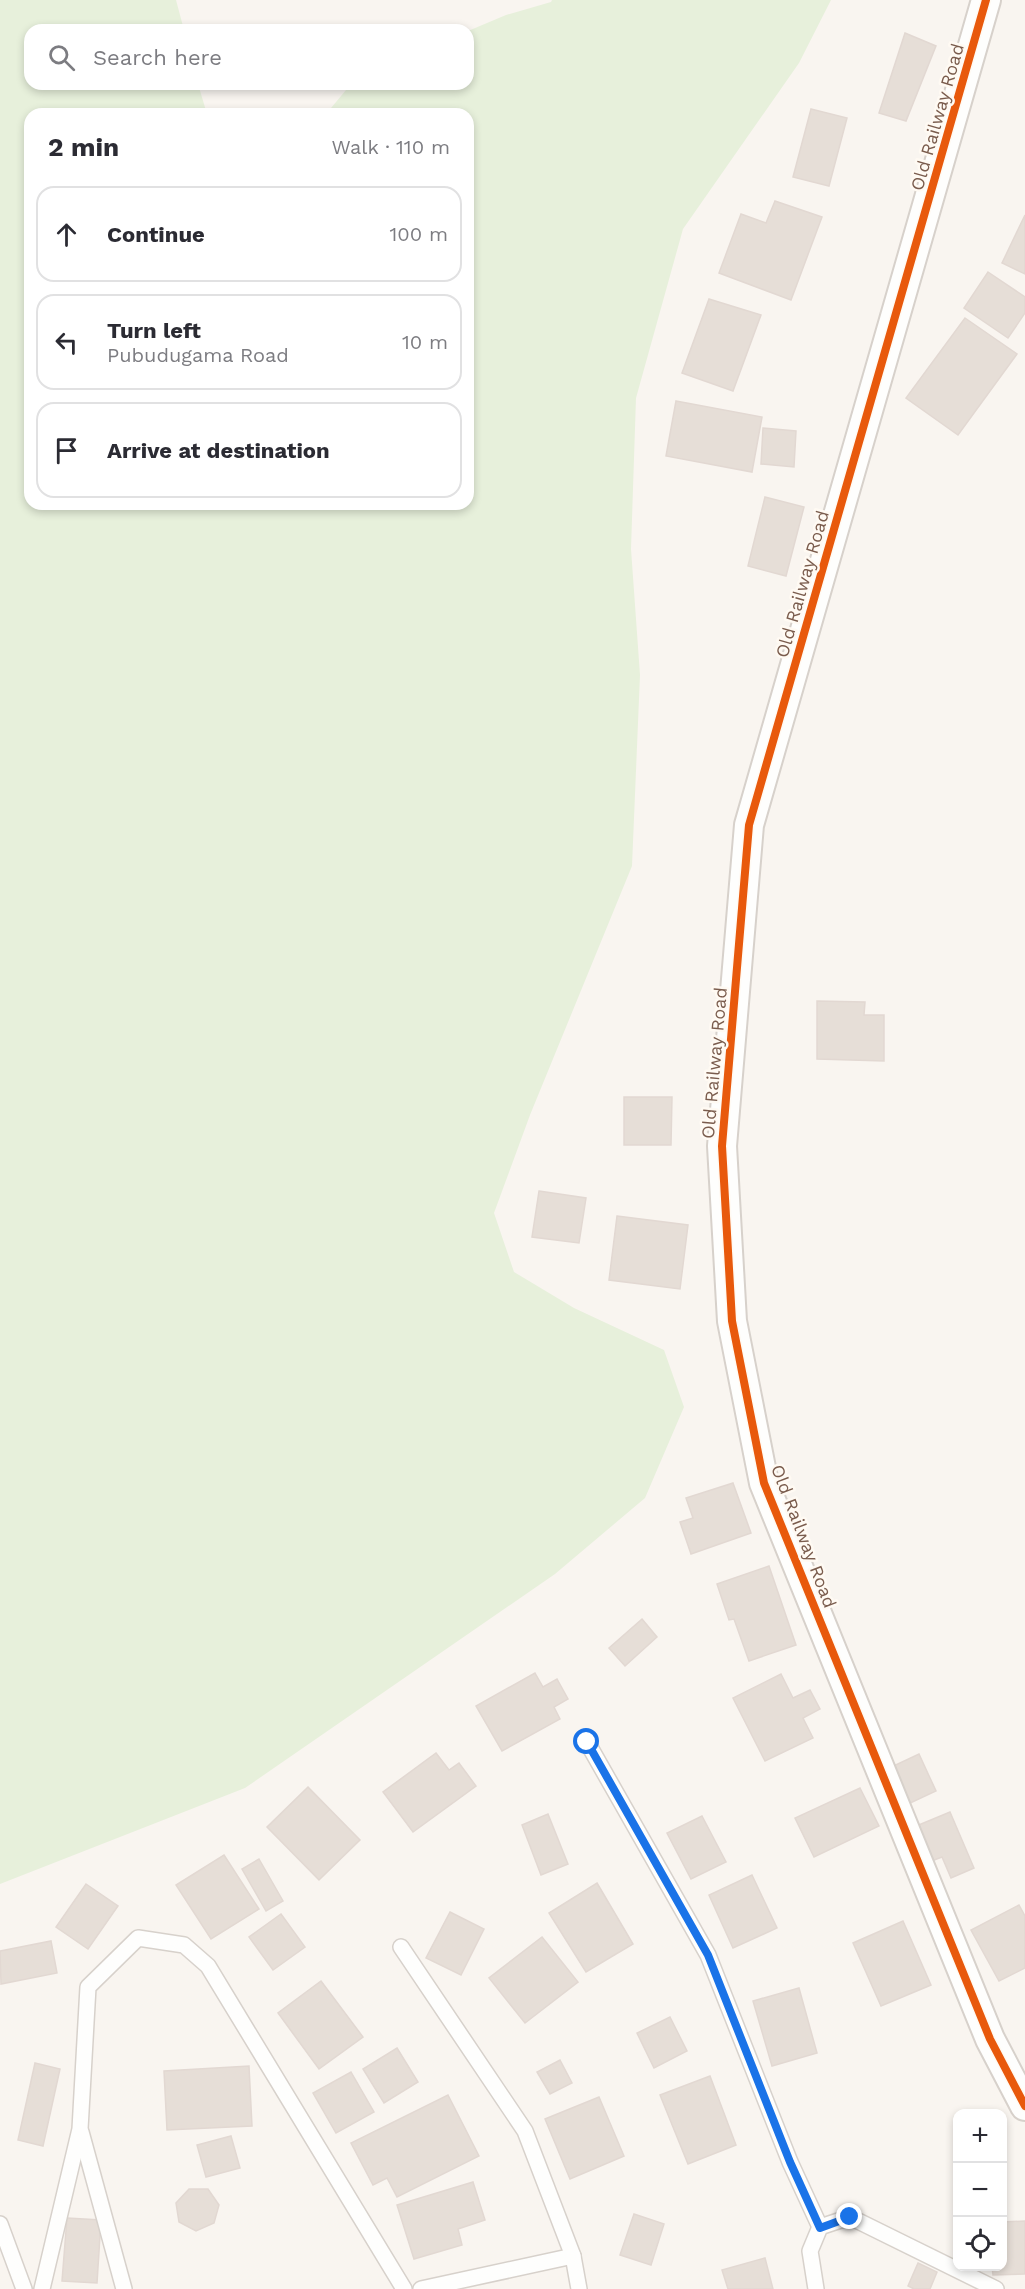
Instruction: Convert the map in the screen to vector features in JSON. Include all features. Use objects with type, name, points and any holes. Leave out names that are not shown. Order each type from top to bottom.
[{"type":"street","name":"Old Railway Road","points":[[986,0],[749,825],[722,1146],[732,1321],[764,1483],[990,2039],[1025,2106]]},
{"type":"lane","points":[[587,1742],[708,1955],[790,2162],[820,2228]]},
{"type":"lane","points":[[42,2289],[80,2129],[88,1987],[138,1938],[184,1945],[208,1966],[404,2289]]},
{"type":"lane","points":[[401,1947],[525,2131],[573,2256],[579,2289]]},
{"type":"lane","points":[[80,2129],[124,2289]]},
{"type":"lane","points":[[816,2289],[810,2251],[820,2228],[850,2217],[996,2289]]},
{"type":"lane","points":[[0,2224],[24,2289]]},
{"type":"lane","points":[[421,2289],[573,2256]]},
{"type":"green space","points":[[0,0],[176,0],[182,24],[24,24],[24,90],[200,90],[205,108],[24,108],[24,510],[474,510],[474,108],[331,108],[346,90],[474,90],[474,28],[552,0],[831,0],[799,63],[683,229],[636,398],[631,549],[640,675],[632,866],[530,1115],[494,1213],[514,1272],[574,1308],[664,1350],[684,1407],[645,1498],[555,1574],[245,1788],[0,1884]]},
{"type":"building","points":[[905,33],[936,46],[906,121],[879,113]]},
{"type":"building","points":[[811,109],[847,118],[829,186],[793,177]]},
{"type":"building","points":[[775,201],[822,217],[791,300],[719,273],[741,214],[766,223]]},
{"type":"building","points":[[1025,215],[1025,274],[1002,263]]},
{"type":"building","points":[[988,272],[1025,297],[1025,313],[1008,338],[964,308]]},
{"type":"building","points":[[709,299],[761,315],[733,391],[682,373]]},
{"type":"building","points":[[965,318],[1017,354],[958,435],[906,398]]},
{"type":"building","points":[[676,401],[762,417],[752,472],[666,456]]},
{"type":"building","points":[[763,428],[796,431],[794,467],[761,464]]},
{"type":"building","points":[[765,497],[804,507],[786,576],[748,566]]},
{"type":"building","points":[[817,1001],[865,1002],[864,1015],[884,1015],[884,1061],[817,1059]]},
{"type":"building","points":[[624,1097],[672,1097],[671,1145],[624,1145]]},
{"type":"building","points":[[539,1191],[586,1198],[579,1243],[532,1237]]},
{"type":"building","points":[[617,1216],[688,1225],[680,1289],[609,1280]]},
{"type":"building","points":[[733,1483],[751,1533],[691,1554],[680,1522],[693,1518],[686,1498]]},
{"type":"building","points":[[769,1566],[796,1645],[749,1661],[734,1619],[729,1620],[717,1584]]},
{"type":"building","points":[[642,1619],[657,1637],[625,1666],[609,1648]]},
{"type":"building","points":[[535,1673],[543,1687],[557,1679],[568,1699],[554,1707],[560,1719],[502,1751],[476,1706]]},
{"type":"building","points":[[781,1674],[793,1698],[810,1690],[820,1709],[803,1718],[813,1738],[765,1761],[733,1698]]},
{"type":"building","points":[[436,1753],[449,1770],[459,1763],[476,1786],[413,1832],[383,1792]]},
{"type":"building","points":[[919,1754],[936,1791],[906,1805],[889,1768]]},
{"type":"building","points":[[308,1787],[360,1840],[319,1880],[267,1827]]},
{"type":"building","points":[[860,1788],[879,1826],[814,1857],[795,1818]]},
{"type":"building","points":[[950,1812],[974,1868],[951,1878],[942,1857],[929,1862],[914,1827]]},
{"type":"building","points":[[548,1814],[568,1864],[541,1875],[522,1825]]},
{"type":"building","points":[[702,1816],[726,1862],[691,1879],[667,1833]]},
{"type":"building","points":[[224,1855],[259,1909],[211,1939],[176,1885]]},
{"type":"building","points":[[259,1859],[283,1901],[266,1911],[242,1869]]},
{"type":"building","points":[[752,1875],[777,1928],[733,1948],[709,1895]]},
{"type":"building","points":[[597,1883],[633,1944],[586,1972],[549,1913]]},
{"type":"building","points":[[86,1884],[118,1906],[88,1949],[56,1927]]},
{"type":"building","points":[[1019,1905],[1025,1916],[1025,1968],[999,1981],[971,1930]]},
{"type":"building","points":[[450,1912],[484,1929],[461,1975],[426,1958]]},
{"type":"building","points":[[281,1914],[305,1947],[273,1970],[249,1937]]},
{"type":"building","points":[[903,1921],[931,1985],[881,2006],[853,1943]]},
{"type":"building","points":[[542,1937],[578,1982],[525,2023],[489,1978]]},
{"type":"building","points":[[51,1941],[57,1973],[1,1984],[0,1951]]},
{"type":"building","points":[[321,1981],[363,2037],[319,2069],[278,2013]]},
{"type":"building","points":[[799,1988],[817,2053],[772,2066],[753,2001]]},
{"type":"building","points":[[670,2017],[687,2051],[654,2068],[637,2033]]},
{"type":"building","points":[[397,2048],[418,2082],[384,2103],[363,2069]]},
{"type":"building","points":[[560,2060],[572,2083],[550,2094],[537,2072]]},
{"type":"building","points":[[35,2063],[60,2069],[43,2146],[18,2140]]},
{"type":"building","points":[[249,2066],[252,2126],[167,2130],[164,2071]]},
{"type":"building","points":[[351,2072],[374,2112],[336,2133],[313,2093]]},
{"type":"building","points":[[710,2076],[736,2145],[688,2164],[660,2095]]},
{"type":"building","points":[[448,2095],[479,2156],[397,2197],[387,2178],[373,2185],[351,2143]]},
{"type":"building","points":[[599,2097],[624,2156],[570,2179],[545,2119]]},
{"type":"building","points":[[231,2136],[240,2168],[206,2177],[197,2145]]},
{"type":"building","points":[[473,2182],[485,2220],[458,2229],[462,2245],[414,2259],[397,2205]]},
{"type":"building","points":[[189,2189],[208,2189],[219,2205],[214,2223],[196,2231],[179,2222],[176,2203]]},
{"type":"building","points":[[634,2214],[664,2224],[651,2265],[620,2255]]},
{"type":"building","points":[[67,2218],[101,2220],[97,2283],[62,2281]]},
{"type":"building","points":[[1025,2221],[1025,2274],[993,2275],[993,2271],[1007,2271],[1007,2222]]},
{"type":"building","points":[[765,2258],[773,2289],[728,2289],[722,2270]]},
{"type":"building","points":[[918,2263],[937,2272],[930,2289],[914,2289],[908,2286]]},
{"type":"cycle path","points":[[986,0],[749,825],[722,1146],[732,1321],[764,1483],[990,2039],[1025,2106]]},
{"type":"route","points":[[587,1742],[708,1955],[790,2162],[820,2228],[850,2217]]}]
